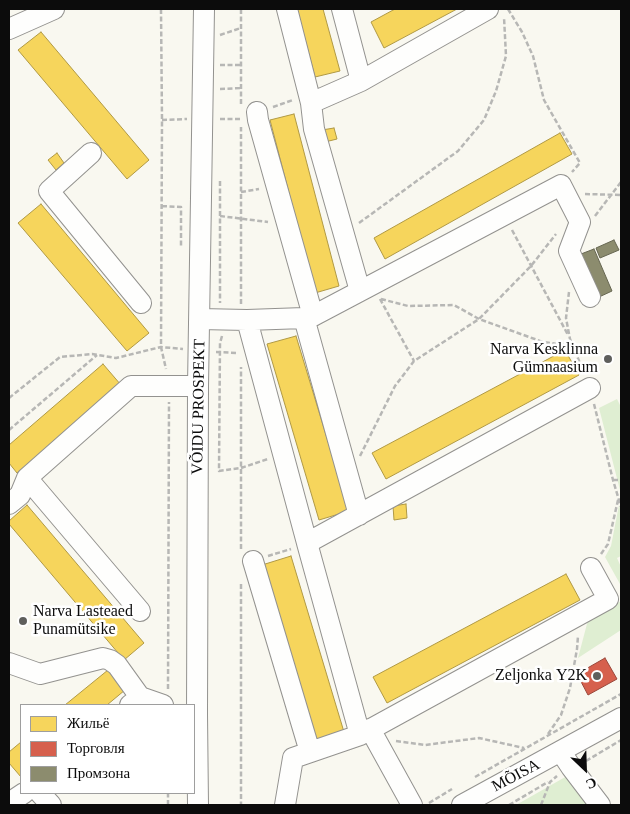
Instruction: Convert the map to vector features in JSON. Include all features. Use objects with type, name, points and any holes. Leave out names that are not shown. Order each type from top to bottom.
[{"type":"street","points":[[9,29],[54,9]]},
{"type":"street","name":"VÕIDU PROSPEKT","points":[[198,805],[195,714],[201,194],[214,116],[203,30],[204,9]]},
{"type":"street","points":[[287,9],[310,99],[314,128],[360,291]]},
{"type":"street","points":[[342,9],[361,81]]},
{"type":"street","points":[[310,99],[361,81],[488,9]]},
{"type":"street","points":[[249,116],[260,129],[287,224],[308,317],[359,515]]},
{"type":"street","points":[[91,153],[48,191],[141,303]]},
{"type":"street","points":[[200,319],[221,328],[244,320],[308,317],[504,215],[563,189],[580,222],[569,250],[590,297]]},
{"type":"street","points":[[244,320],[284,455],[307,544],[368,734],[412,805]]},
{"type":"street","points":[[9,504],[20,495],[27,478],[131,386],[198,386]]},
{"type":"street","points":[[307,544],[590,388]]},
{"type":"street","points":[[27,478],[140,611]]},
{"type":"street","points":[[247,563],[310,752]]},
{"type":"street","points":[[285,805],[293,758],[368,734],[608,599],[591,568]]},
{"type":"street","points":[[9,663],[40,674],[103,658],[117,665],[135,701],[166,700]]},
{"type":"street","name":"MÕISA","points":[[460,796],[561,752],[621,718]]},
{"type":"street","points":[[561,752],[570,767],[600,805]]},
{"type":"street","points":[[9,803],[22,794]]},
{"type":"street","points":[[41,794],[51,805]]},
{"type":"path","points":[[161,9],[161,347],[169,386],[166,700]]},
{"type":"path","points":[[241,9],[241,88],[249,116],[241,220],[244,320]]},
{"type":"path","points":[[344,234],[458,151],[484,120],[496,91],[506,56],[503,9]]},
{"type":"path","points":[[508,9],[522,32],[533,56],[544,100],[580,164],[563,189],[621,195]]},
{"type":"path","points":[[220,42],[220,34],[241,28]]},
{"type":"path","points":[[220,57],[220,73]]},
{"type":"path","points":[[220,65],[241,65]]},
{"type":"path","points":[[220,81],[220,96]]},
{"type":"path","points":[[220,88],[241,88]]},
{"type":"path","points":[[249,116],[310,99]]},
{"type":"path","points":[[220,177],[221,328],[219,471],[241,468],[284,455]]},
{"type":"path","points":[[580,222],[593,218],[621,182]]},
{"type":"path","points":[[162,206],[182,207],[181,254]]},
{"type":"path","points":[[504,215],[570,339]]},
{"type":"path","points":[[220,216],[287,224]]},
{"type":"path","points":[[349,479],[395,386],[414,361],[479,319],[531,266],[558,232]]},
{"type":"path","points":[[414,361],[379,299],[408,306],[454,305],[479,319],[543,342],[573,346]]},
{"type":"path","points":[[9,398],[60,357],[92,354],[116,358],[161,347]]},
{"type":"path","points":[[9,430],[97,355]]},
{"type":"path","points":[[241,362],[241,468],[247,563],[241,805]]},
{"type":"path","points":[[612,480],[621,480]]},
{"type":"path","points":[[591,568],[608,544],[618,499]]},
{"type":"path","points":[[247,563],[307,544]]},
{"type":"path","points":[[547,736],[561,714],[570,688],[577,649],[578,616]]},
{"type":"path","points":[[475,777],[621,694]]},
{"type":"path","points":[[368,734],[425,746],[480,738],[525,748]]},
{"type":"path","points":[[508,805],[550,782]]},
{"type":"path","points":[[424,805],[460,796]]},
{"type":"green space","points":[[617,399],[621,407],[621,494],[599,408]]},
{"type":"green space","points":[[619,505],[621,512],[621,556],[617,558],[621,567],[621,584],[605,557],[611,546]]},
{"type":"green space","points":[[621,601],[621,630],[578,658],[588,620]]},
{"type":"green space","points":[[567,776],[589,805],[516,805]]},
{"type":"building: Жильё","points":[[297,9],[323,9],[340,71],[315,77]]},
{"type":"building: Жильё","points":[[395,9],[457,9],[384,48],[371,22]]},
{"type":"building: Жильё","points":[[41,32],[149,160],[127,179],[18,50]]},
{"type":"building: Жильё","points":[[294,114],[339,286],[315,293],[270,120]]},
{"type":"building: Жильё","points":[[334,128],[337,139],[325,142],[322,130]]},
{"type":"building: Жильё","points":[[560,133],[572,154],[385,259],[374,238]]},
{"type":"building: Жильё","points":[[57,153],[64,163],[56,170],[48,160]]},
{"type":"building: Жильё","points":[[41,204],[149,333],[127,351],[18,223]]},
{"type":"building: Жильё","points":[[296,336],[349,511],[319,520],[267,344]]},
{"type":"building: Жильё","points":[[565,350],[579,375],[386,479],[372,453]]},
{"type":"building: Жильё","points":[[103,364],[121,385],[17,473],[9,463],[9,445]]},
{"type":"building: Жильё","points":[[406,504],[407,518],[394,520],[393,506]]},
{"type":"building: Жильё","points":[[27,505],[144,643],[124,660],[9,524],[9,521]]},
{"type":"building: Жильё","points":[[291,556],[344,732],[314,741],[262,565]]},
{"type":"building: Жильё","points":[[566,574],[580,600],[387,703],[373,677]]},
{"type":"building: Жильё","points":[[108,670],[125,690],[108,704],[66,704]]},
{"type":"building: Жильё","points":[[20,743],[20,776],[9,763],[9,752]]},
{"type":"building: Торговля","name":"Zeljonka Y2K","points":[[605,658],[617,679],[588,695],[577,674]]},
{"type":"building: Промзона","points":[[614,240],[619,250],[600,258],[596,248]]},
{"type":"building: Промзона","points":[[594,249],[612,291],[599,297],[581,254]]},
{"type":"place","name":"Narva Kesklinna Gümnaasium","points":[[608,359]]},
{"type":"place","name":"Narva Lasteaed Punamütsike","points":[[23,621]]},
{"type":"place","name":"Zeljonka Y2K","points":[[597,676]]}]
